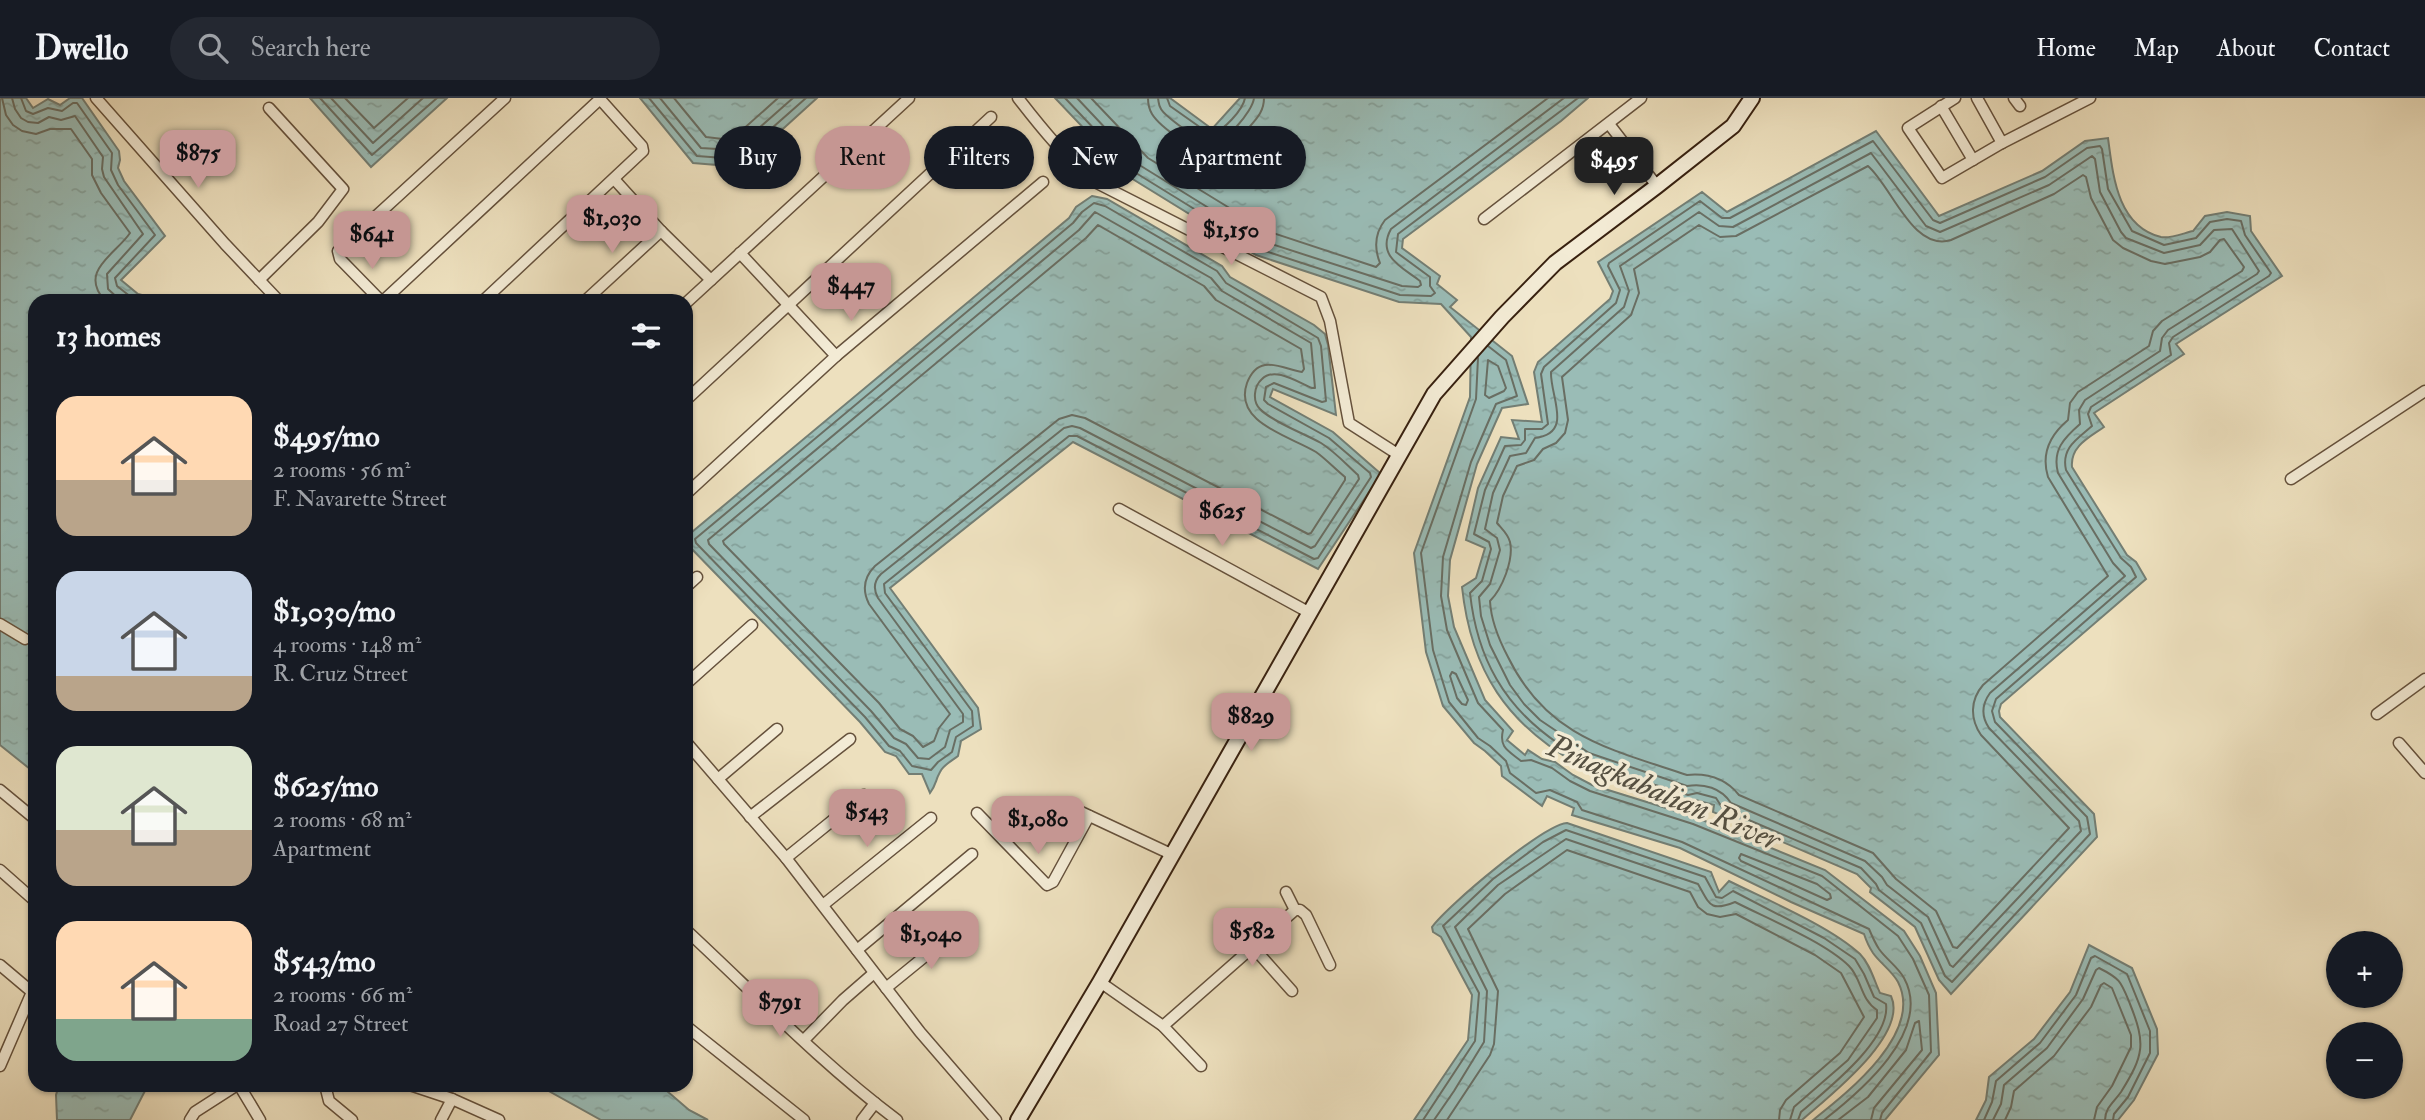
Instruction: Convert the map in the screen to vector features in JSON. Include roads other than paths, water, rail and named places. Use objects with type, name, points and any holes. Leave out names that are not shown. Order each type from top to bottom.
[{"type":"main road","points":[[1018,1120],[1100,982],[1434,394],[1502,317],[1555,263],[1733,126],[1752,98]]},
{"type":"street","points":[[96,98],[272,294]]},
{"type":"street","points":[[375,294],[340,259],[338,251],[505,98]]},
{"type":"street","points":[[390,294],[600,98],[643,151],[491,294]]},
{"type":"street","points":[[693,297],[909,98]]},
{"type":"street","points":[[1018,98],[1050,141],[1095,182],[1321,297],[1330,321],[1349,423],[1399,456]]},
{"type":"street","points":[[1484,219],[1641,98]]},
{"type":"street","points":[[1955,98],[1908,128],[1942,178],[2002,143],[2090,98]]},
{"type":"street","points":[[1977,98],[2002,143]]},
{"type":"street","points":[[1941,106],[1973,160]]},
{"type":"street","points":[[259,280],[318,222],[343,189],[269,107]]},
{"type":"street","points":[[693,394],[991,117]]},
{"type":"street","points":[[1609,124],[1657,186]]},
{"type":"street","points":[[614,179],[661,231],[711,280]]},
{"type":"street","points":[[693,488],[836,356],[1043,182]]},
{"type":"street","points":[[593,294],[661,231]]},
{"type":"street","points":[[740,253],[836,356]]},
{"type":"street","points":[[2291,479],[2425,391]]},
{"type":"street","points":[[1119,509],[1310,613]]},
{"type":"street","points":[[693,581],[697,577]]},
{"type":"street","points":[[0,624],[25,639]]},
{"type":"street","points":[[693,678],[752,625]]},
{"type":"street","points":[[2377,714],[2425,679]]},
{"type":"street","points":[[718,779],[777,729]]},
{"type":"street","points":[[750,817],[850,739]]},
{"type":"street","points":[[2399,743],[2425,773]]},
{"type":"street","points":[[693,750],[786,858],[920,1032],[996,1120]]},
{"type":"street","points":[[0,790],[28,813]]},
{"type":"street","points":[[786,858],[864,795]]},
{"type":"street","points":[[977,813],[1046,885],[1053,882],[1085,814],[1172,855]]},
{"type":"street","points":[[823,905],[931,818]]},
{"type":"street","points":[[856,950],[972,854]]},
{"type":"street","points":[[0,870],[28,895]]},
{"type":"street","points":[[1286,892],[1295,910]]},
{"type":"street","points":[[1163,1026],[1295,910],[1306,915],[1331,965]]},
{"type":"street","points":[[886,988],[957,931]]},
{"type":"street","points":[[693,937],[804,1040],[897,1120]]},
{"type":"street","points":[[1253,947],[1292,991]]},
{"type":"street","points":[[0,965],[28,985]]},
{"type":"street","points":[[804,1040],[874,973]]},
{"type":"street","points":[[1100,982],[1163,1026],[1201,1066]]},
{"type":"street","points":[[1,1060],[28,1000]]},
{"type":"street","points":[[693,1032],[804,1120]]},
{"type":"street","points":[[190,1120],[195,1112],[227,1092]]},
{"type":"street","points":[[242,1092],[260,1120]]},
{"type":"street","points":[[327,1092],[329,1101],[352,1120]]},
{"type":"street","points":[[431,1092],[499,1120]]},
{"type":"street","points":[[441,1120],[452,1099]]},
{"type":"street","points":[[862,1120],[875,1103]]},
{"type":"water","points":[[0,98],[26,98],[33,108],[48,99],[60,105],[70,98],[82,98],[119,151],[118,168],[124,181],[165,236],[121,280],[138,294],[28,294],[28,767],[0,745]]},
{"type":"water","points":[[310,98],[447,98],[371,167]]},
{"type":"water","points":[[640,98],[817,98],[786,126],[714,126],[714,165],[693,163]]},
{"type":"water","points":[[1055,98],[1170,98],[1208,126],[1156,126],[1156,189],[1306,189],[1306,126],[1215,126],[1240,98],[1588,98],[1403,239],[1402,248],[1440,276],[1437,284],[1457,300],[1450,307],[1512,356],[1528,404],[1502,408],[1477,464],[1450,560],[1448,596],[1454,627],[1485,700],[1513,731],[1507,740],[1525,755],[1528,750],[1542,759],[1555,762],[1592,785],[1695,817],[1825,870],[1904,931],[1920,956],[1936,993],[1939,1055],[1885,1120],[1813,1120],[1862,1078],[1878,1060],[1900,1021],[1903,1001],[1898,982],[1873,953],[1864,934],[1680,848],[1572,815],[1574,808],[1547,796],[1542,806],[1502,776],[1501,766],[1474,743],[1443,706],[1426,652],[1414,553],[1470,397],[1471,337],[1441,304],[1399,302],[1256,255],[1142,185],[1142,126],[1082,126]]},
{"type":"water","name":"Pinagkabalian River","points":[[1876,131],[1939,216],[2042,171],[2085,141],[2108,138],[2115,183],[2120,197],[2126,211],[2146,231],[2161,237],[2173,237],[2193,231],[2205,216],[2227,212],[2250,216],[2251,231],[2282,276],[2176,344],[2184,354],[2094,413],[2104,427],[2082,443],[2074,453],[2072,467],[2127,555],[2136,562],[2146,579],[2001,704],[1999,711],[2000,717],[2094,814],[2097,837],[1951,994],[1939,980],[1915,927],[1870,892],[1871,888],[1857,874],[1713,812],[1714,805],[1696,800],[1692,804],[1589,770],[1532,733],[1497,693],[1484,670],[1474,645],[1462,587],[1476,578],[1485,548],[1466,540],[1478,488],[1501,437],[1519,439],[1512,420],[1542,422],[1534,372],[1538,362],[1610,299],[1613,291],[1598,262],[1702,192],[1727,212]]},
{"type":"water","points":[[1092,196],[1107,199],[1222,266],[1230,277],[1325,334],[1336,415],[1273,389],[1270,397],[1333,432],[1381,474],[1318,569],[1073,442],[890,588],[978,708],[981,729],[961,741],[958,756],[941,769],[930,793],[922,774],[909,774],[896,756],[885,752],[860,722],[693,550],[693,531],[1069,218],[1076,207]]},
{"type":"water","points":[[1567,823],[1711,872],[1719,892],[1729,881],[1832,933],[1860,954],[1867,962],[1880,993],[1891,996],[1893,1012],[1888,1029],[1878,1046],[1846,1081],[1802,1120],[1414,1120],[1468,1040],[1472,995],[1441,937],[1433,932],[1432,927],[1475,885],[1518,851],[1555,827]]},
{"type":"water","points":[[2089,945],[2132,968],[2157,1029],[2158,1054],[2134,1100],[2118,1120],[1976,1120],[1986,1100],[1989,1077],[2034,1039],[2070,992]]},
{"type":"water","points":[[57,1092],[144,1092],[130,1120],[57,1120]]},
{"type":"water","points":[[551,1092],[668,1092],[689,1110],[708,1120],[601,1120]]}]
